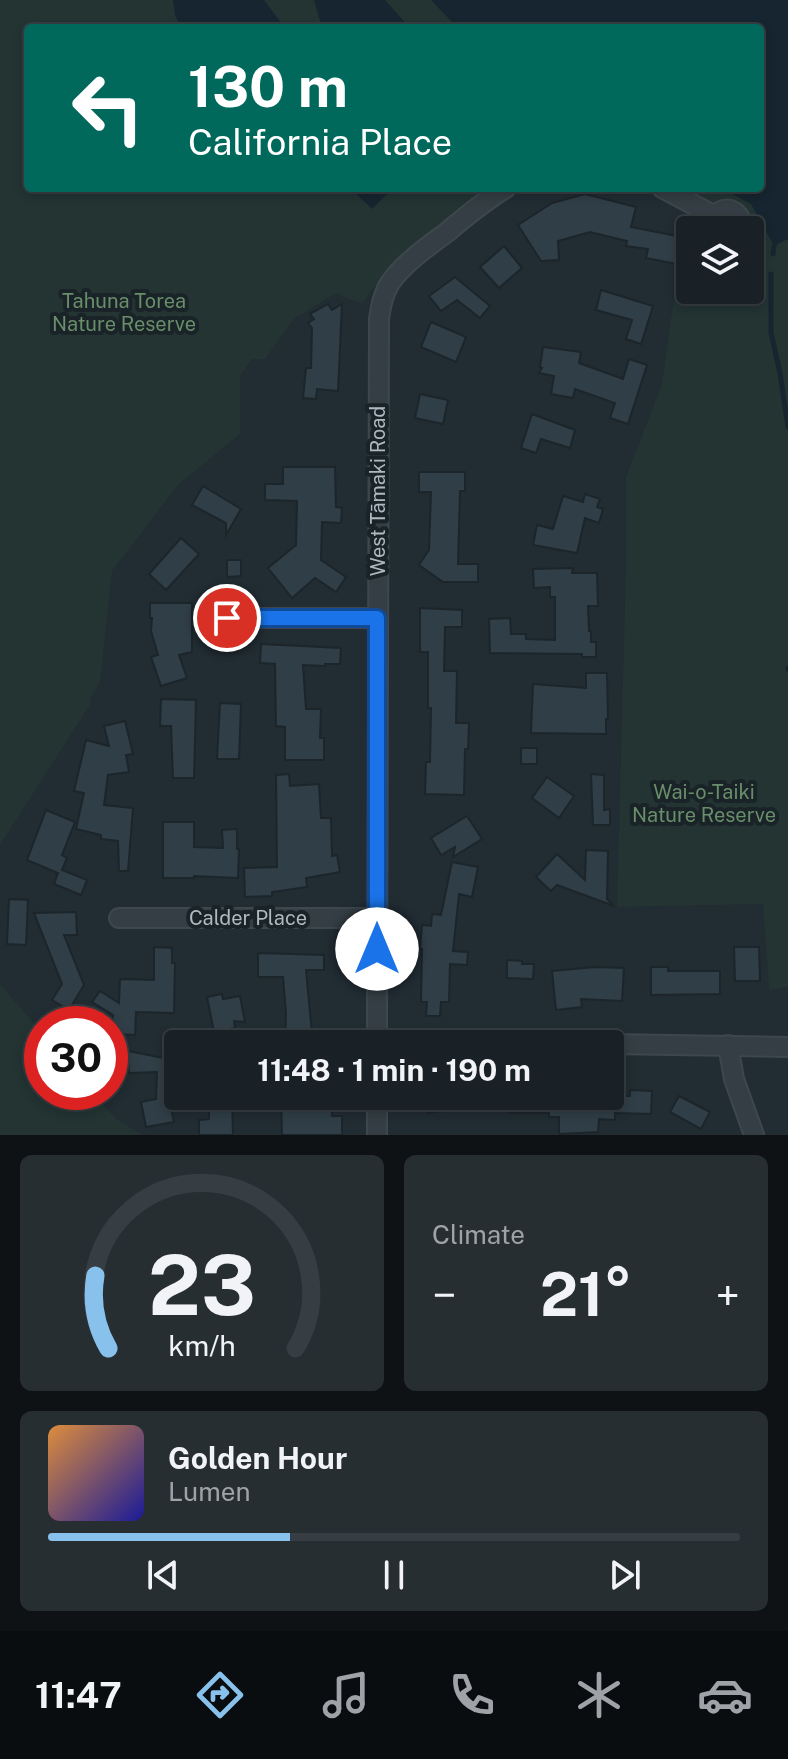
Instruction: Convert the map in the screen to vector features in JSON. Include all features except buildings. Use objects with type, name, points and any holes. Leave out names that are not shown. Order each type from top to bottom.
[{"type":"street","name":"West Tāmaki Road","points":[[377,1030],[379,319],[384,294],[400,271],[499,192]]},
{"type":"street","points":[[668,192],[704,216]]},
{"type":"street","points":[[719,216],[722,211],[731,210],[738,216]]},
{"type":"street","points":[[226,639],[227,595]]},
{"type":"street","points":[[227,618],[377,618]]},
{"type":"street","name":"Calder Place","points":[[119,918],[377,918]]},
{"type":"street","points":[[624,1044],[788,1047]]},
{"type":"street","points":[[728,1045],[734,1079],[754,1135]]},
{"type":"street","points":[[377,1110],[377,1135]]},
{"type":"green space","points":[[0,0],[788,0],[788,987],[769,990],[763,904],[617,907],[626,477],[662,384],[676,288],[676,304],[764,304],[764,216],[748,216],[743,207],[727,200],[712,203],[690,192],[764,192],[764,24],[24,24],[24,192],[480,192],[393,263],[363,303],[336,293],[295,318],[265,359],[252,359],[240,376],[240,434],[178,485],[112,571],[100,682],[90,705],[0,845]]},
{"type":"green space","points":[[0,984],[24,1012],[24,1110],[108,1110],[116,1119],[143,1135],[0,1135]]},
{"type":"water","points":[[173,0],[264,0],[282,24],[179,24]]},
{"type":"water","points":[[314,0],[385,0],[406,24],[321,24]]},
{"type":"water","points":[[431,0],[788,0],[788,239],[774,246],[764,228],[764,216],[758,216],[751,204],[728,192],[764,192],[764,24],[454,24]]},
{"type":"water","points":[[354,192],[389,192],[372,209]]},
{"type":"waterway","points":[[773,254],[774,246]]},
{"type":"waterway","points":[[771,274],[771,333],[788,427]]},
{"type":"route","points":[[227,618],[377,618],[377,949]]},
{"type":"park label","name":"Tahuna Torea Nature Reserve","points":[[124,312]]},
{"type":"park label","name":"Wai-o-Taiki Nature Reserve","points":[[704,804]]}]
